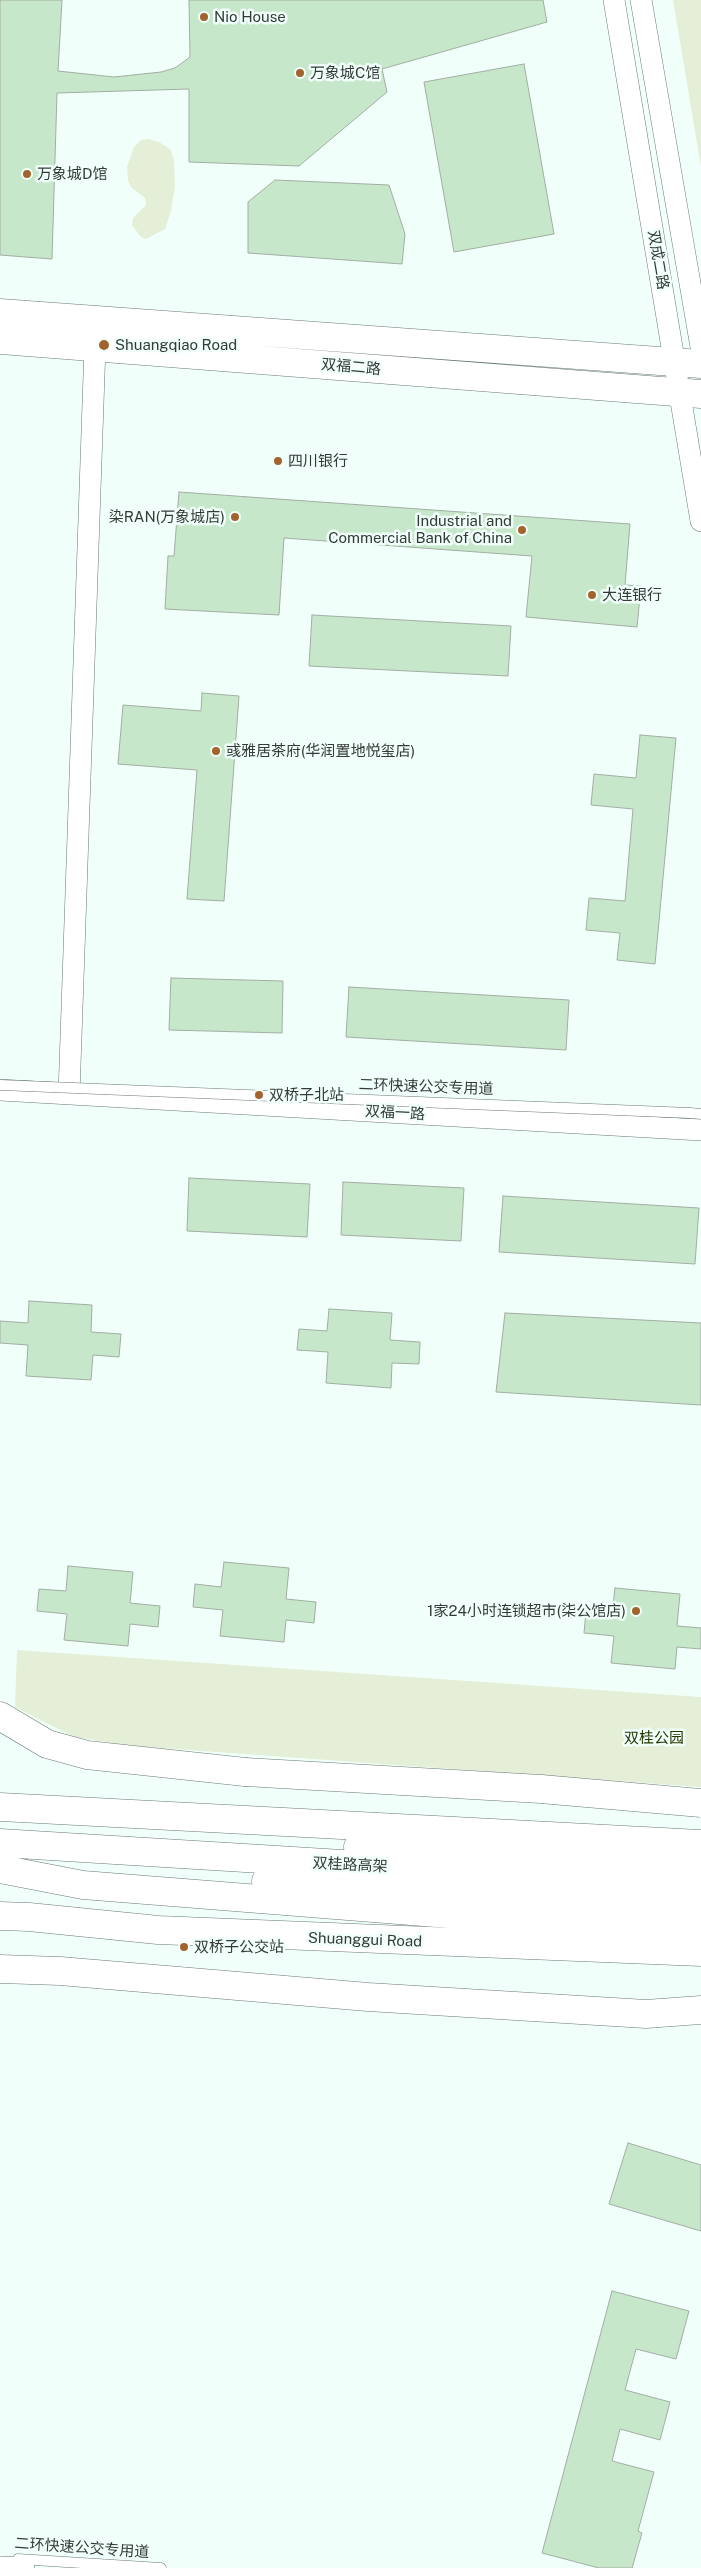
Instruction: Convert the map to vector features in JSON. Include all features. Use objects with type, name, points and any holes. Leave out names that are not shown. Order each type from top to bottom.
[{"type":"main road","name":"双福二路","points":[[0,313],[688,364]]},
{"type":"main road","name":"双福二路","points":[[0,340],[691,394]]},
{"type":"main road","points":[[0,1716],[47,1744],[87,1755],[245,1772],[541,1789],[701,1803]]},
{"type":"main road","points":[[0,1807],[701,1844]]},
{"type":"main road","points":[[0,1832],[47,1834],[142,1833],[236,1842],[701,1859]]},
{"type":"main road","points":[[0,1843],[142,1833]]},
{"type":"main road","name":"双桂路高架","points":[[0,1843],[701,1886]]},
{"type":"main road","points":[[0,1867],[83,1886],[701,1934]]},
{"type":"main road","name":"双桂路高架","points":[[0,1867],[701,1907]]},
{"type":"main road","name":"Shuanggui Road","points":[[0,1916],[29,1917],[158,1930],[701,1952]]},
{"type":"main road","points":[[0,1969],[60,1971],[368,1997],[701,2019]]},
{"type":"main road","points":[[646,2014],[701,2010]]},
{"type":"street","name":"双成二路","points":[[614,0],[688,364],[701,521]]},
{"type":"street","name":"双成二路","points":[[641,0],[701,346]]},
{"type":"street","points":[[69,1094],[95,346]]},
{"type":"street","name":"双福一路","points":[[0,1090],[701,1130]]},
{"type":"street","points":[[0,2567],[24,2568]]},
{"type":"lane","name":"二环快速公交专用道","points":[[0,1084],[701,1114]]},
{"type":"lane","name":"二环快速公交专用道","points":[[0,2558],[162,2568]]},
{"type":"green space","points":[[673,0],[701,0],[701,167]]},
{"type":"green space","points":[[148,139],[159,142],[170,149],[174,160],[175,186],[171,211],[165,229],[146,239],[140,236],[132,225],[133,218],[146,205],[145,198],[131,187],[128,181],[127,167],[134,147],[141,140]]},
{"type":"green space","name":"双桂公园","points":[[17,1650],[701,1697],[701,1787],[133,1746],[74,1737],[15,1707]]},
{"type":"building","name":"万象城C馆","points":[[0,0],[62,0],[58,71],[114,77],[161,72],[175,68],[190,57],[189,0],[543,0],[547,22],[382,69],[387,92],[299,166],[189,162],[189,89],[57,93],[52,259],[0,255]]},
{"type":"building","points":[[524,64],[554,234],[454,252],[424,82]]},
{"type":"building","points":[[275,180],[389,185],[405,234],[402,264],[248,253],[248,202]]},
{"type":"building","points":[[179,492],[630,524],[625,585],[641,586],[637,627],[526,617],[532,556],[284,538],[279,615],[165,609],[168,556],[174,556]]},
{"type":"building","points":[[312,615],[511,626],[508,676],[309,666]]},
{"type":"building","points":[[202,693],[239,696],[224,901],[187,899],[197,770],[118,764],[123,705],[201,711]]},
{"type":"building","points":[[640,735],[676,738],[655,964],[617,960],[620,933],[586,930],[589,898],[625,901],[633,809],[591,805],[594,774],[636,778]]},
{"type":"building","points":[[171,978],[283,981],[282,1033],[169,1030]]},
{"type":"building","points":[[349,987],[569,1000],[566,1050],[346,1037]]},
{"type":"building","points":[[189,1178],[310,1184],[307,1237],[187,1231]]},
{"type":"building","points":[[343,1182],[464,1188],[461,1241],[341,1235]]},
{"type":"building","points":[[503,1196],[699,1208],[695,1264],[499,1252]]},
{"type":"building","points":[[29,1301],[92,1305],[91,1332],[121,1334],[119,1357],[93,1355],[91,1380],[26,1376],[28,1345],[0,1343],[0,1321],[28,1323]]},
{"type":"building","points":[[329,1309],[392,1313],[390,1340],[420,1342],[419,1364],[392,1363],[391,1388],[326,1383],[328,1352],[297,1350],[299,1329],[327,1331]]},
{"type":"building","points":[[505,1313],[701,1323],[701,1405],[496,1392]]},
{"type":"building","points":[[224,1562],[289,1568],[286,1599],[316,1602],[314,1623],[286,1620],[284,1642],[220,1636],[223,1610],[193,1607],[195,1584],[221,1587]]},
{"type":"building","points":[[68,1566],[133,1572],[130,1603],[160,1606],[158,1627],[130,1624],[128,1646],[64,1640],[67,1614],[37,1611],[39,1589],[66,1591]]},
{"type":"building","points":[[615,1588],[680,1594],[677,1626],[701,1628],[701,1649],[677,1647],[675,1669],[611,1663],[614,1636],[584,1633],[586,1611],[612,1614]]},
{"type":"building","points":[[628,2143],[701,2165],[701,2231],[609,2204]]},
{"type":"building","points":[[612,2291],[689,2311],[676,2359],[636,2349],[625,2390],[670,2402],[660,2440],[620,2429],[612,2461],[654,2472],[638,2531],[642,2533],[632,2568],[599,2568],[542,2553]]},
{"type":"place","name":"Nio House","points":[[204,17]]},
{"type":"place","name":"万象城C馆","points":[[300,73]]},
{"type":"place","name":"万象城D馆","points":[[27,174]]},
{"type":"place","name":"Shuangqiao Road","points":[[104,345]]},
{"type":"place","name":"四川银行","points":[[278,461]]},
{"type":"place","name":"染RAN(万象城店)","points":[[235,517]]},
{"type":"place","name":"Industrial and Commercial Bank of China","points":[[522,530]]},
{"type":"place","name":"大连银行","points":[[592,595]]},
{"type":"place","name":"彧雅居茶府(华润置地悦玺店)","points":[[216,751]]},
{"type":"place","name":"双桥子北站","points":[[259,1095]]},
{"type":"place","name":"1家24小时连锁超市(柒公馆店)","points":[[636,1611]]},
{"type":"place","name":"双桥子公交站","points":[[184,1947]]}]
